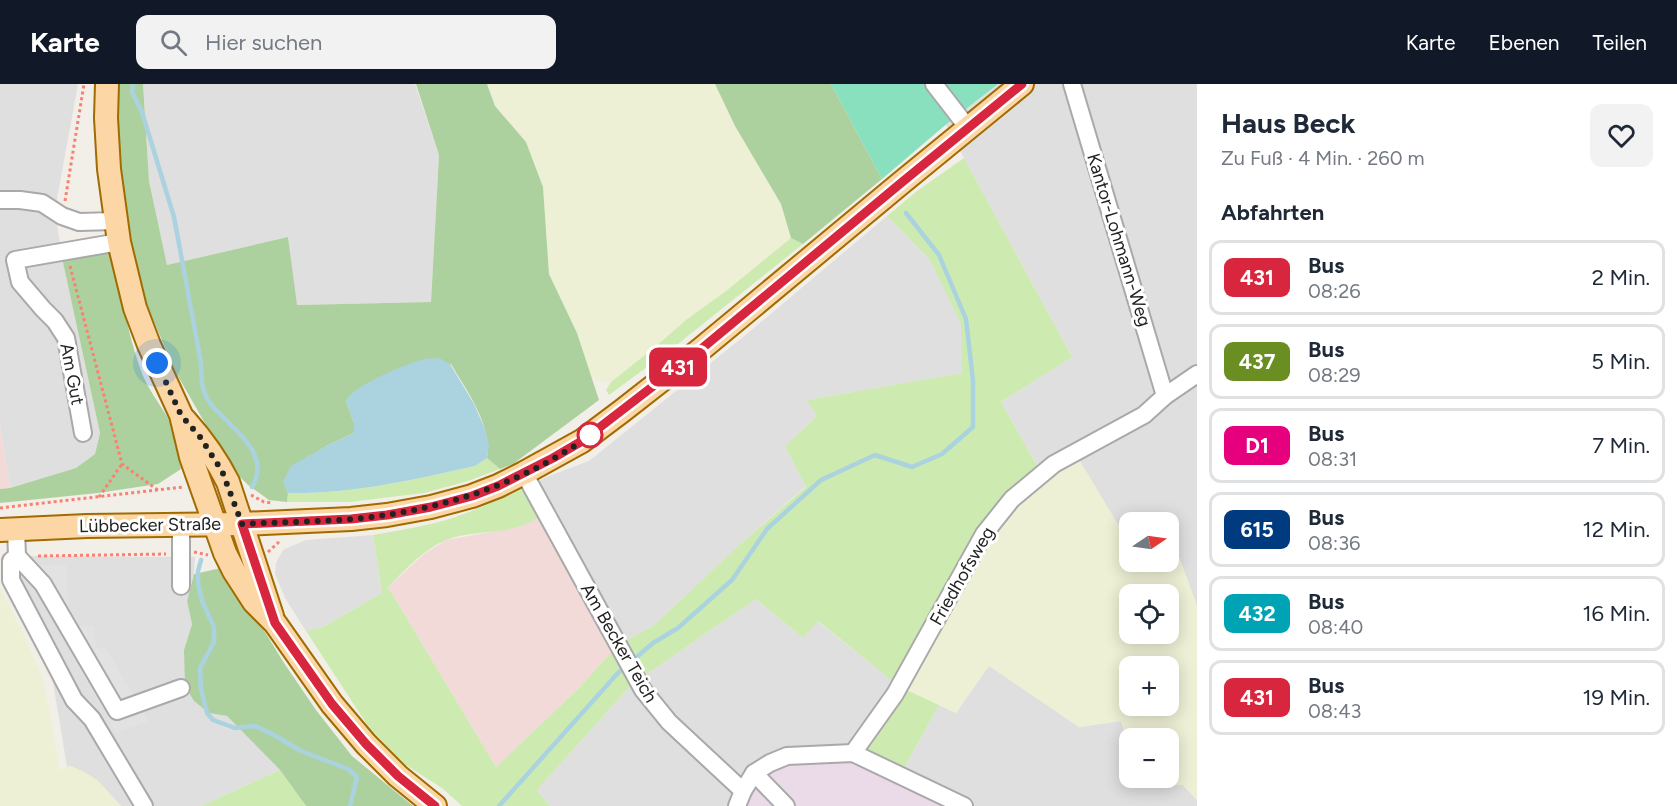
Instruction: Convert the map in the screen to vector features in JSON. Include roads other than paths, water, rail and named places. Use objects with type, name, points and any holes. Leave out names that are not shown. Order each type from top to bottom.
[{"type":"main road","points":[[107,84],[106,129],[109,169],[117,231],[135,308],[181,415],[191,457],[225,553],[254,602],[275,623],[332,704],[366,744],[398,776],[435,806]]},
{"type":"main road","name":"Lübbecker Straße","points":[[8,529],[242,524],[351,519],[431,507],[472,496],[524,473],[582,441],[700,350],[1022,84]]},
{"type":"main road","points":[[181,415],[200,437],[222,471],[275,623]]},
{"type":"street","points":[[934,84],[968,128]]},
{"type":"street","name":"Kantor-Lohmann-Weg","points":[[1072,84],[1166,396]]},
{"type":"street","points":[[0,200],[42,203],[62,216],[117,231]]},
{"type":"street","name":"Am Gut","points":[[83,433],[66,338],[55,321],[20,282],[15,260],[66,250],[117,231]]},
{"type":"street","name":"Friedhofsweg","points":[[853,753],[895,694],[984,534],[1012,499],[1054,464],[1144,414],[1197,374]]},
{"type":"street","name":"Am Becker Teich","points":[[524,473],[643,690],[669,722],[740,798]]},
{"type":"street","points":[[181,524],[181,586]]},
{"type":"street","points":[[8,529],[117,711],[181,688]]},
{"type":"street","points":[[25,556],[11,561],[11,580],[74,700],[93,719],[144,806]]},
{"type":"street","points":[[740,798],[754,773],[787,756],[853,753],[964,806]]},
{"type":"street","points":[[754,773],[786,806]]},
{"type":"water","points":[[439,358],[450,364],[474,404],[485,429],[489,446],[487,458],[475,466],[383,485],[360,489],[288,493],[283,482],[291,466],[354,433],[354,423],[346,401],[350,395],[369,382],[406,365],[425,359]]},
{"type":"waterway","points":[[133,84],[132,92],[142,112],[174,217],[201,363],[203,389],[211,405],[245,440],[256,458],[256,477],[252,487]]},
{"type":"waterway","points":[[499,806],[617,674],[653,643],[678,628],[732,580],[767,529],[821,480],[875,455],[912,467],[942,454],[973,427],[973,381],[966,319],[939,255],[906,213]]},
{"type":"waterway","points":[[201,560],[198,583],[202,601],[214,627],[214,642],[200,668],[201,689],[207,713],[213,720],[235,728],[255,726],[301,751],[348,769],[357,777],[350,806]]}]
